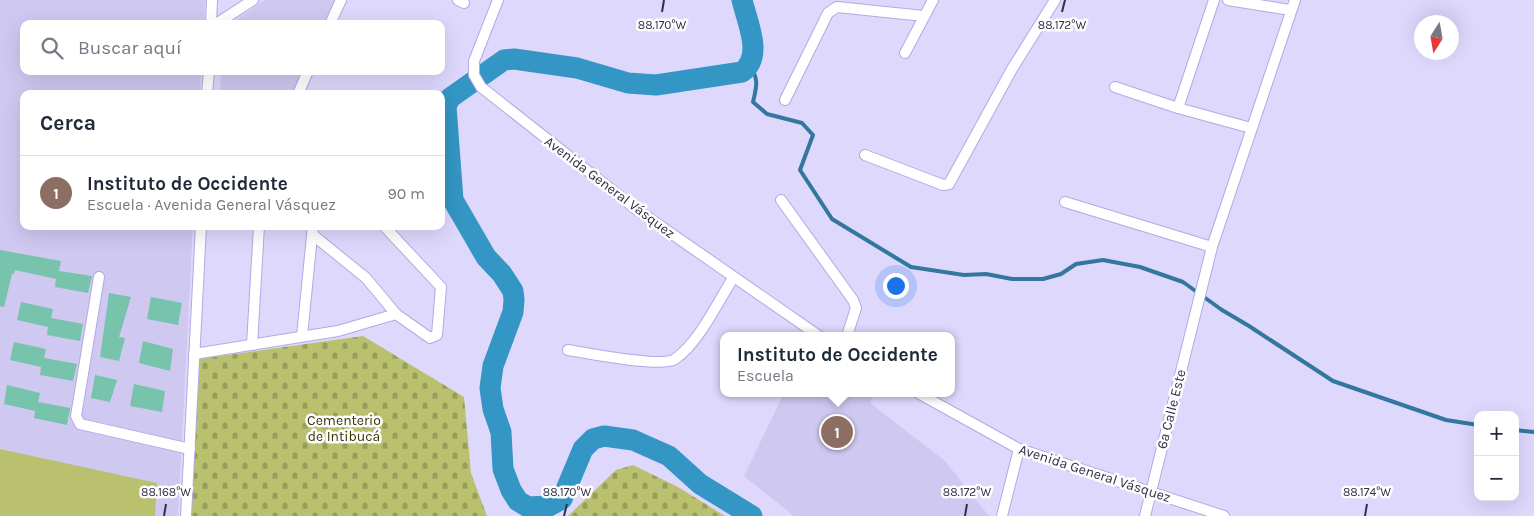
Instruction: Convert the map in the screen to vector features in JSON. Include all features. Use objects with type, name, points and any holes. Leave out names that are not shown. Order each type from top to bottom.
[{"type":"street","points":[[211,20],[212,0]]},
{"type":"street","points":[[222,20],[254,0]]},
{"type":"street","points":[[332,20],[341,0]]},
{"type":"street","name":"Avenida General Vásquez","points":[[498,0],[474,61],[474,74],[481,87],[636,209],[813,332]]},
{"type":"street","points":[[905,53],[933,0]]},
{"type":"street","points":[[865,155],[943,185],[949,184],[1012,69],[1055,0]]},
{"type":"street","points":[[1178,108],[1214,0]]},
{"type":"street","points":[[1228,0],[1290,10]]},
{"type":"street","name":"6a Calle Este","points":[[1145,516],[1212,248],[1290,10],[1295,0]]},
{"type":"street","points":[[785,100],[828,13],[837,7],[924,16]]},
{"type":"street","points":[[207,90],[208,75]]},
{"type":"street","points":[[300,90],[306,75]]},
{"type":"street","points":[[1115,87],[1178,108],[1251,128]]},
{"type":"street","points":[[781,200],[853,300],[856,308],[849,332]]},
{"type":"street","points":[[1065,202],[1212,248]]},
{"type":"street","points":[[186,516],[201,230]]},
{"type":"street","points":[[252,345],[259,230]]},
{"type":"street","points":[[313,231],[366,278],[396,314],[430,338],[434,337],[437,335],[441,287],[388,230]]},
{"type":"street","points":[[302,336],[313,231]]},
{"type":"street","points":[[99,277],[76,416],[77,421],[80,424],[190,449]]},
{"type":"street","points":[[568,350],[655,362],[674,361],[691,344],[733,278]]},
{"type":"street","points":[[194,354],[338,331],[396,314]]},
{"type":"street","name":"Avenida General Vásquez","points":[[925,397],[1019,449],[1224,516]]},
{"type":"street","points":[[1002,516],[1019,449]]},
{"type":"shaded area","points":[[0,0],[205,0],[204,20],[20,20],[20,75],[201,75],[200,90],[20,90],[20,230],[193,230],[178,516],[0,516]]},
{"type":"shaded area","points":[[265,0],[335,0],[327,20],[237,20]]},
{"type":"shaded area","points":[[221,75],[302,75],[296,90],[220,90]]},
{"type":"shaded area","points":[[782,397],[873,397],[870,403],[945,461],[989,516],[794,516],[744,476]]},
{"type":"green space","name":"Cementerio de Intibucá","points":[[363,336],[464,397],[471,473],[487,516],[190,516],[199,359]]},
{"type":"green space","points":[[0,449],[157,483],[155,516],[0,516]]},
{"type":"green space","points":[[633,465],[678,487],[725,516],[568,516],[616,470]]},
{"type":"building","points":[[0,250],[61,261],[59,271],[92,276],[88,293],[55,287],[56,279],[15,270],[14,274],[12,274],[4,307],[0,306]]},
{"type":"building","points":[[109,293],[131,297],[119,337],[125,338],[119,361],[100,357]]},
{"type":"building","points":[[151,297],[182,303],[178,325],[147,319]]},
{"type":"building","points":[[21,302],[53,309],[51,318],[83,324],[80,341],[47,335],[48,327],[17,320]]},
{"type":"building","points":[[143,341],[173,349],[170,371],[139,363]]},
{"type":"building","points":[[14,342],[46,349],[44,358],[77,364],[73,381],[40,375],[41,367],[10,360]]},
{"type":"building","points":[[95,375],[117,380],[110,402],[91,398]]},
{"type":"building","points":[[134,384],[165,391],[162,412],[130,406]]},
{"type":"building","points":[[7,385],[40,393],[38,402],[70,408],[67,425],[34,418],[35,411],[4,404]]},
{"type":"waterway","points":[[742,0],[750,28],[753,48],[749,65],[742,72],[656,85],[628,83],[577,68],[514,59],[504,60],[450,98],[446,106],[453,200],[486,257],[502,274],[513,291],[513,312],[493,366],[490,388],[493,409],[501,432],[503,469],[511,490],[518,501],[528,507],[549,506],[562,499],[583,449],[593,439],[604,436],[633,440],[669,456],[700,484],[752,516]]},
{"type":"waterway","points":[[749,67],[756,79],[753,102],[767,114],[802,123],[813,135],[800,170],[832,219],[911,267],[964,275],[986,274],[1012,279],[1043,279],[1061,274],[1076,264],[1103,260],[1140,267],[1183,282],[1222,310],[1333,381],[1446,420],[1474,424]]},
{"type":"waterway","points":[[1519,430],[1534,432]]},
{"type":"place","name":"Instituto de Occidente","points":[[837,432]]}]
